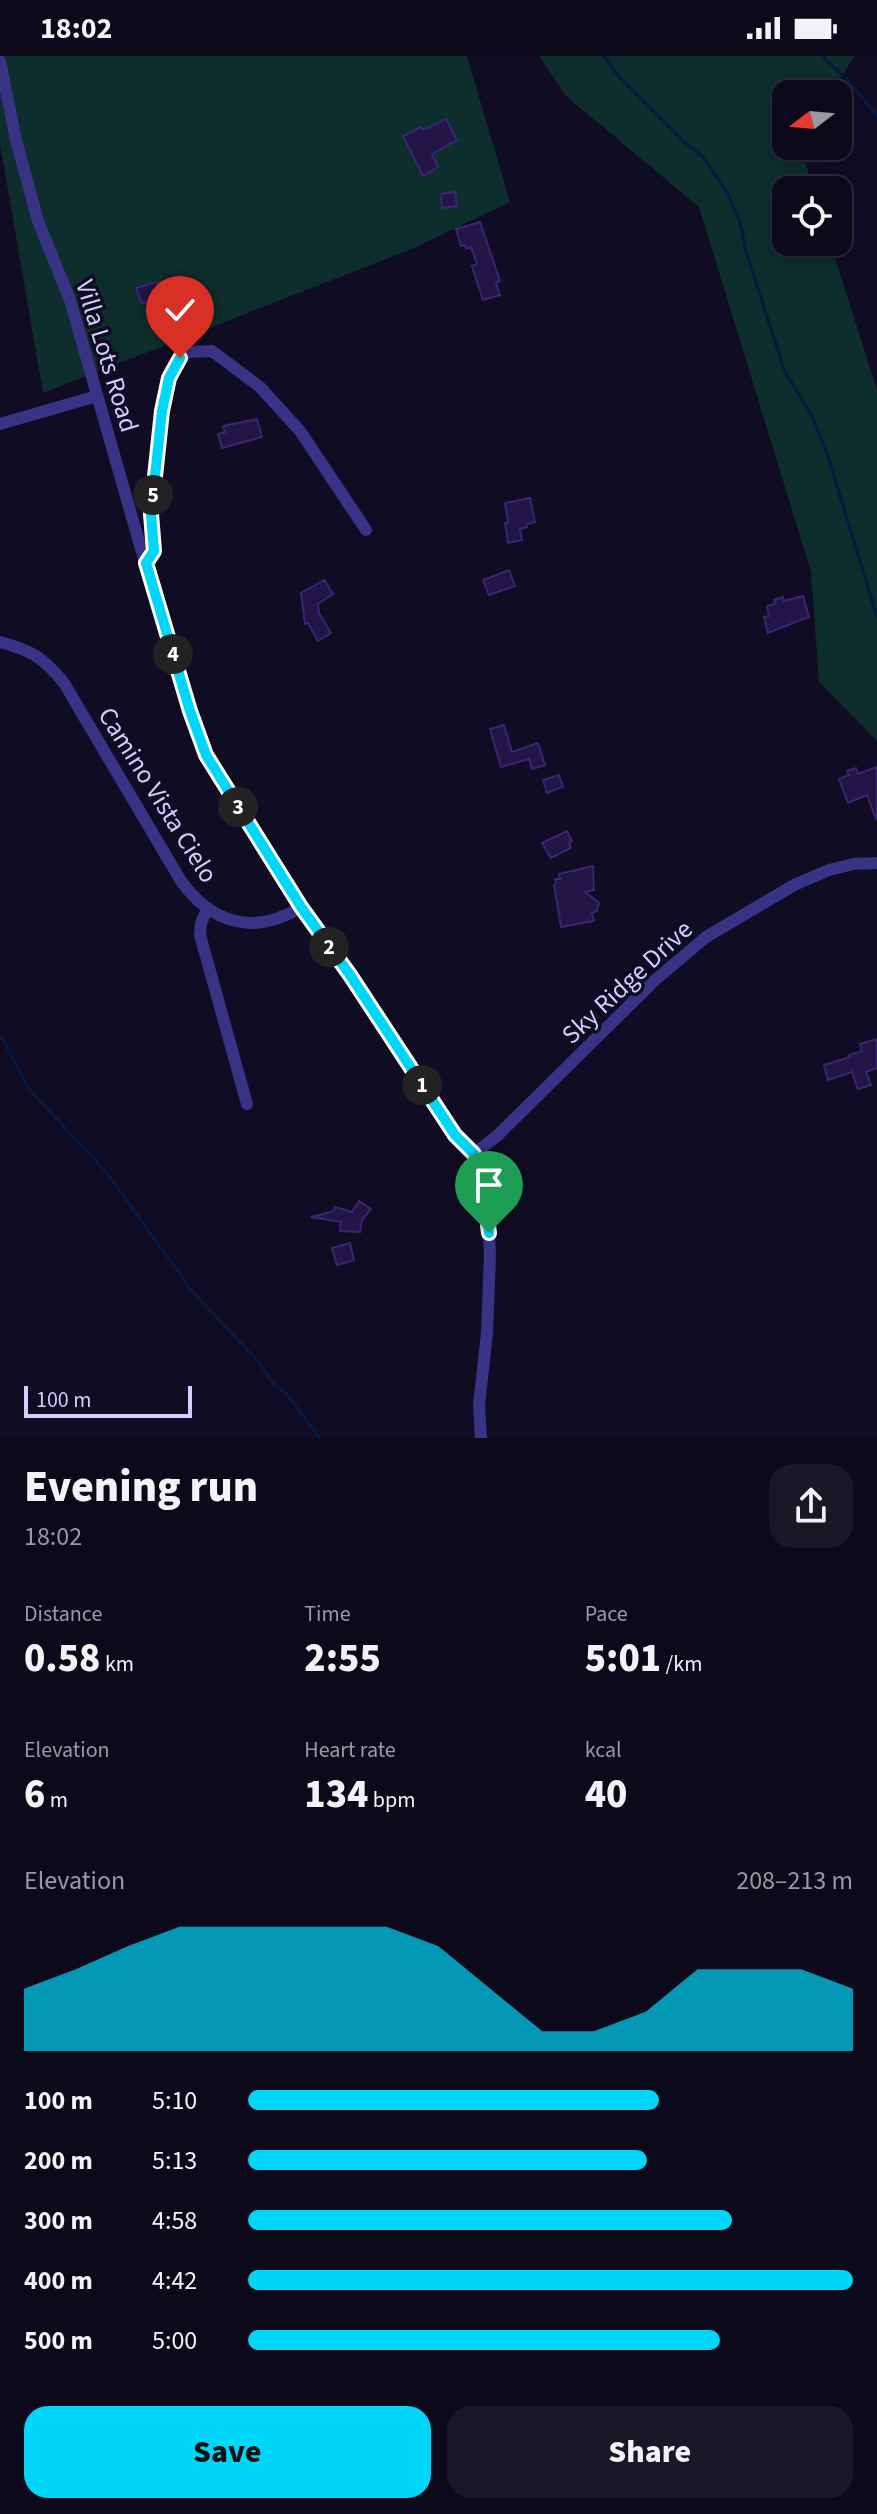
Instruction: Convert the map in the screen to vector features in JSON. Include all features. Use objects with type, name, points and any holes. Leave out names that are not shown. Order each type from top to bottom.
[{"type":"street","name":"Villa Lots Road","points":[[0,61],[16,140],[38,221],[70,300],[190,711],[206,755],[301,907],[350,975],[455,1135],[474,1154],[484,1193],[490,1255],[487,1333],[479,1405],[481,1438]]},
{"type":"street","points":[[146,563],[154,551],[151,514],[162,411],[169,378],[180,358],[189,352],[212,351],[260,387],[300,431],[366,530]]},
{"type":"street","points":[[0,424],[97,396]]},
{"type":"street","name":"Camino Vista Cielo","points":[[0,642],[35,654],[64,683],[181,881],[207,910],[228,919],[268,923],[301,907]]},
{"type":"street","name":"Sky Ridge Drive","points":[[474,1154],[497,1136],[654,981],[706,937],[794,885],[829,870],[877,863]]},
{"type":"street","points":[[207,910],[200,935],[247,1104]]},
{"type":"green space","points":[[0,56],[467,56],[510,202],[414,248],[43,393],[0,144]]},
{"type":"green space","points":[[539,56],[855,56],[839,80],[772,80],[772,160],[804,160],[810,176],[772,176],[772,256],[834,256],[877,390],[877,741],[819,682],[811,572],[699,207],[566,96]]},
{"type":"building","points":[[446,119],[457,140],[432,154],[438,167],[423,176],[403,136]]},
{"type":"building","points":[[455,192],[457,206],[442,208],[441,194]]},
{"type":"building","points":[[480,222],[500,281],[496,283],[500,295],[483,300],[472,266],[477,264],[471,247],[466,249],[465,245],[461,246],[456,229]]},
{"type":"building","points":[[181,275],[186,287],[142,304],[136,288]]},
{"type":"building","points":[[257,419],[262,437],[222,448],[218,434],[225,432],[223,426]]},
{"type":"building","points":[[530,498],[535,522],[520,529],[522,540],[508,543],[505,503]]},
{"type":"building","points":[[509,570],[515,586],[489,595],[483,580]]},
{"type":"building","points":[[324,580],[333,594],[318,604],[319,613],[331,633],[318,641],[308,623],[305,624],[301,593]]},
{"type":"building","points":[[803,596],[809,617],[768,633],[764,617],[769,616],[767,606],[783,597],[784,601]]},
{"type":"building","points":[[504,725],[512,752],[538,743],[545,765],[532,769],[529,759],[501,767],[490,729]]},
{"type":"building","points":[[877,767],[876,819],[867,795],[848,803],[839,779],[856,768],[858,774]]},
{"type":"building","points":[[559,775],[563,787],[547,793],[543,780]]},
{"type":"building","points":[[567,831],[572,841],[569,842],[571,848],[551,858],[542,843]]},
{"type":"building","points":[[593,866],[594,890],[585,892],[599,903],[597,911],[592,913],[594,921],[561,927],[555,879],[560,879],[559,874]]},
{"type":"building","points":[[877,1039],[877,1068],[866,1072],[871,1085],[858,1089],[852,1072],[828,1080],[824,1065],[850,1057],[862,1051],[860,1044]]},
{"type":"building","points":[[359,1201],[371,1209],[362,1220],[360,1232],[340,1231],[341,1222],[311,1217],[334,1211],[335,1207],[352,1212]]},
{"type":"building","points":[[350,1243],[354,1260],[337,1265],[332,1248]]},
{"type":"waterway","points":[[604,56],[620,78],[703,157],[727,192],[740,222],[746,252],[785,372],[811,414],[827,453],[877,617]]},
{"type":"waterway","points":[[822,56],[847,79],[877,116]]},
{"type":"waterway","points":[[0,1035],[29,1089],[107,1173],[191,1290],[256,1359],[276,1387],[286,1393],[320,1438]]},
{"type":"route","points":[[180,358],[169,378],[162,411],[151,514],[154,551],[146,563],[190,711],[206,755],[301,907],[350,975],[455,1135],[474,1154],[484,1193],[489,1233]]}]
